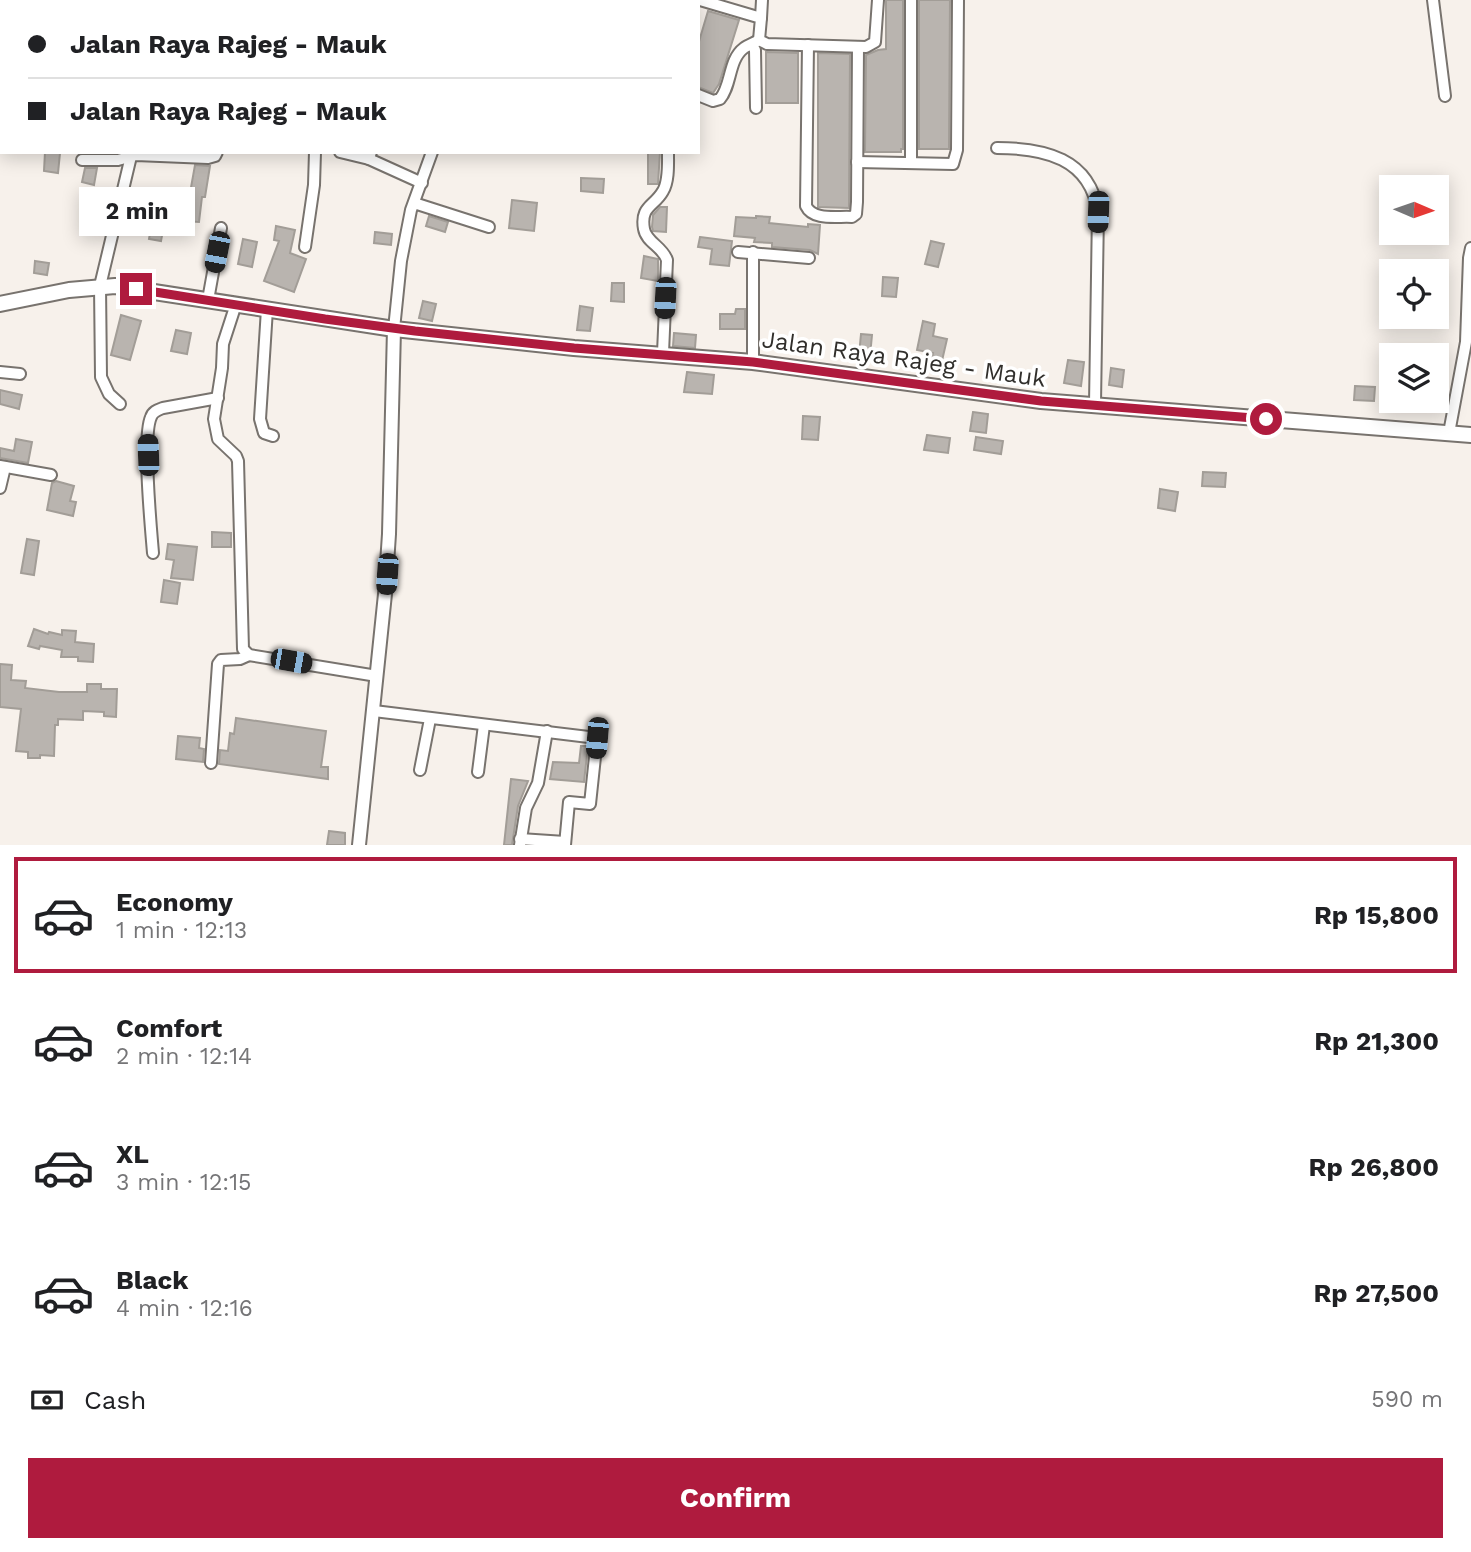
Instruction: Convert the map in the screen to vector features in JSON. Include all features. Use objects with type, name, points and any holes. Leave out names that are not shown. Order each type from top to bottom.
[{"type":"main road","name":"Jalan Raya Rajeg - Mauk","points":[[0,304],[69,289],[115,286],[394,328],[574,348],[753,362],[1041,401],[1471,435]]},
{"type":"street","points":[[701,0],[761,18]]},
{"type":"street","points":[[756,108],[755,43],[762,0]]},
{"type":"street","points":[[700,96],[713,101],[720,99],[726,92],[736,59],[744,48],[755,43],[866,47],[875,42],[878,0]]},
{"type":"street","points":[[911,0],[911,163]]},
{"type":"street","points":[[857,162],[949,165],[955,160],[958,0]]},
{"type":"street","points":[[1433,0],[1445,96]]},
{"type":"street","points":[[808,45],[806,206],[815,215],[855,216],[858,47]]},
{"type":"street","points":[[997,148],[1022,148],[1059,157],[1083,176],[1096,201],[1095,404]]},
{"type":"street","points":[[82,160],[118,160],[132,154],[208,158],[216,154]]},
{"type":"street","points":[[120,404],[109,394],[101,377],[100,286],[132,154]]},
{"type":"street","points":[[305,247],[316,154]]},
{"type":"street","points":[[359,845],[390,534],[394,328],[401,261],[414,202],[431,154]]},
{"type":"street","points":[[663,354],[667,260],[643,228],[645,211],[665,188],[668,154]]},
{"type":"street","points":[[370,156],[422,183]]},
{"type":"street","points":[[414,202],[489,227]]},
{"type":"street","points":[[208,300],[221,228]]},
{"type":"street","points":[[1449,433],[1466,342],[1471,248]]},
{"type":"street","points":[[738,251],[808,258]]},
{"type":"street","points":[[753,252],[753,362]]},
{"type":"street","points":[[236,304],[223,344],[218,398],[214,410],[218,439],[238,461],[244,651],[249,655],[377,676]]},
{"type":"street","points":[[267,309],[260,419],[264,433],[272,436]]},
{"type":"street","points":[[0,372],[20,374]]},
{"type":"street","points":[[153,553],[148,438],[151,415],[163,408],[218,398]]},
{"type":"street","points":[[0,488],[2,467],[51,474]]},
{"type":"street","points":[[211,763],[218,664],[221,660],[240,659],[249,655]]},
{"type":"street","points":[[374,711],[430,719],[547,731],[597,738],[590,804],[569,802],[565,844],[520,842],[526,808],[538,783],[547,731]]},
{"type":"street","points":[[419,770],[430,719]]},
{"type":"street","points":[[478,772],[484,725]]},
{"type":"building","points":[[886,0],[903,0],[903,149],[901,152],[865,152],[866,55],[886,49]]},
{"type":"building","points":[[919,0],[950,0],[949,149],[919,149]]},
{"type":"building","points":[[708,11],[739,20],[719,84],[713,93],[700,88],[700,38]]},
{"type":"building","points":[[766,52],[798,53],[798,103],[766,103]]},
{"type":"building","points":[[818,53],[850,54],[849,208],[818,207]]},
{"type":"building","points":[[45,154],[60,154],[58,173],[44,171]]},
{"type":"building","points":[[648,154],[660,154],[658,184],[648,184]]},
{"type":"building","points":[[195,165],[210,166],[199,222],[185,221]]},
{"type":"building","points":[[85,168],[97,168],[94,185],[82,182]]},
{"type":"building","points":[[581,178],[604,179],[603,193],[581,191]]},
{"type":"building","points":[[91,199],[103,203],[100,213],[109,216],[106,227],[85,220]]},
{"type":"building","points":[[512,200],[537,203],[534,231],[509,228]]},
{"type":"building","points":[[660,207],[667,207],[666,232],[653,231],[652,227],[653,215]]},
{"type":"building","points":[[429,216],[448,222],[445,232],[426,226]]},
{"type":"building","points":[[153,217],[165,219],[161,241],[149,239]]},
{"type":"building","points":[[736,217],[770,217],[769,223],[808,227],[808,224],[820,225],[818,254],[810,250],[772,247],[772,243],[754,242],[755,238],[734,236]]},
{"type":"building","points":[[276,226],[295,230],[290,253],[306,259],[294,292],[264,281],[279,241],[274,240]]},
{"type":"building","points":[[375,232],[392,234],[391,245],[374,243]]},
{"type":"building","points":[[700,237],[732,241],[729,266],[710,264],[712,249],[698,247]]},
{"type":"building","points":[[243,239],[257,242],[252,267],[238,264]]},
{"type":"building","points":[[931,241],[944,244],[938,267],[925,264]]},
{"type":"building","points":[[644,256],[658,259],[658,281],[641,278]]},
{"type":"building","points":[[35,261],[49,263],[47,275],[34,273]]},
{"type":"building","points":[[883,277],[898,278],[896,297],[882,296]]},
{"type":"building","points":[[612,283],[624,283],[624,302],[611,301]]},
{"type":"building","points":[[423,301],[436,304],[432,321],[419,318]]},
{"type":"building","points":[[580,306],[593,308],[590,331],[577,330]]},
{"type":"building","points":[[736,309],[745,309],[745,329],[720,329],[720,314],[735,314]]},
{"type":"building","points":[[121,315],[141,321],[130,360],[111,355]]},
{"type":"building","points":[[923,321],[935,324],[933,336],[947,339],[941,365],[931,363],[933,353],[917,350]]},
{"type":"building","points":[[176,330],[191,333],[187,354],[171,351]]},
{"type":"building","points":[[674,333],[696,335],[695,348],[673,346]]},
{"type":"building","points":[[861,334],[872,335],[870,356],[859,355]]},
{"type":"building","points":[[1068,360],[1084,362],[1081,386],[1064,383]]},
{"type":"building","points":[[1111,368],[1124,370],[1122,387],[1109,385]]},
{"type":"building","points":[[687,372],[714,375],[712,394],[684,392]]},
{"type":"building","points":[[1355,386],[1375,387],[1374,401],[1354,400]]},
{"type":"building","points":[[0,390],[22,395],[19,409],[0,404]]},
{"type":"building","points":[[973,412],[988,414],[986,433],[970,431]]},
{"type":"building","points":[[803,416],[820,417],[818,440],[802,439]]},
{"type":"building","points":[[927,435],[950,438],[948,453],[924,450]]},
{"type":"building","points":[[976,437],[1003,441],[1001,454],[974,450]]},
{"type":"building","points":[[16,439],[32,442],[28,463],[0,458],[0,448],[14,451]]},
{"type":"building","points":[[1203,472],[1226,473],[1225,487],[1202,486]]},
{"type":"building","points":[[56,481],[74,486],[70,501],[76,502],[73,516],[47,510],[52,483]]},
{"type":"building","points":[[1160,489],[1178,492],[1175,511],[1158,508]]},
{"type":"building","points":[[212,532],[231,533],[231,547],[212,547]]},
{"type":"building","points":[[27,539],[39,541],[34,575],[21,573]]},
{"type":"building","points":[[168,544],[197,547],[193,580],[171,578],[174,560],[166,559]]},
{"type":"building","points":[[164,580],[180,583],[177,604],[161,602]]},
{"type":"building","points":[[34,629],[62,635],[62,630],[76,631],[75,642],[94,644],[93,662],[78,661],[78,657],[61,657],[62,650],[28,646]]},
{"type":"building","points":[[0,664],[12,665],[11,680],[26,681],[25,688],[87,692],[87,684],[101,684],[101,689],[117,689],[116,717],[104,716],[104,712],[83,711],[83,720],[58,719],[58,725],[55,725],[54,756],[28,758],[28,752],[16,751],[21,709],[0,707]]},
{"type":"building","points":[[236,718],[326,731],[321,767],[328,767],[328,779],[219,764],[220,750],[228,751],[230,733],[234,734]]},
{"type":"building","points":[[178,736],[200,738],[199,748],[204,749],[203,762],[176,759]]},
{"type":"building","points":[[581,746],[588,746],[584,782],[550,779],[553,762],[579,763]]},
{"type":"building","points":[[511,779],[528,781],[518,806],[512,845],[504,845]]},
{"type":"building","points":[[329,831],[345,833],[345,845],[327,845]]},
{"type":"route","points":[[136,289],[415,331],[574,348],[753,362],[1041,401],[1266,419]]}]
